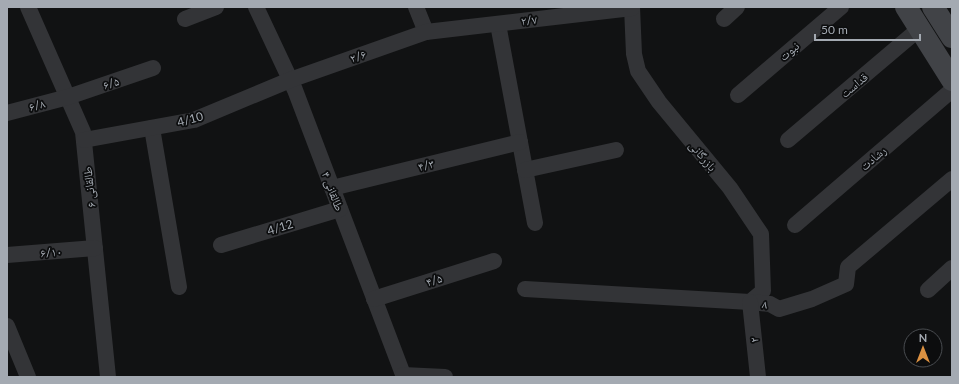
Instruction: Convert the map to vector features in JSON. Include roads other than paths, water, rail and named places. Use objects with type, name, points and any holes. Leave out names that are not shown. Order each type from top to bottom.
[{"type":"main road","points":[[906,7],[952,80]]},
{"type":"main road","points":[[933,7],[952,37]]},
{"type":"street","name":"طالقانی ۶","points":[[28,7],[83,132],[108,377]]},
{"type":"street","points":[[185,19],[216,7]]},
{"type":"street","name":"طالقانی ۴","points":[[256,7],[290,80],[404,376]]},
{"type":"street","points":[[416,7],[426,32]]},
{"type":"street","points":[[724,19],[737,7]]},
{"type":"street","name":"نبوت","points":[[738,95],[841,7]]},
{"type":"street","name":"۲/۷","points":[[426,32],[632,8]]},
{"type":"street","name":"بازرگانی","points":[[632,8],[634,54],[638,70],[659,102],[730,188],[761,234],[763,291],[750,302]]},
{"type":"street","points":[[498,24],[535,223]]},
{"type":"street","name":"قداست","points":[[788,140],[920,29]]},
{"type":"street","name":"۲/۶","points":[[290,80],[426,32]]},
{"type":"street","name":"۶/۵","points":[[68,97],[153,68]]},
{"type":"street","name":"4/10","points":[[84,140],[194,120],[290,80]]},
{"type":"street","name":"رشادت","points":[[794,225],[952,90]]},
{"type":"street","name":"۶/۸","points":[[7,113],[68,97]]},
{"type":"street","points":[[152,128],[179,287]]},
{"type":"street","name":"۴/۳","points":[[332,188],[520,142]]},
{"type":"street","points":[[525,170],[616,150]]},
{"type":"street","name":"۸","points":[[525,290],[750,302],[770,304],[779,309],[812,299],[846,284],[848,267],[952,179]]},
{"type":"street","name":"4/12","points":[[221,245],[340,209]]},
{"type":"street","name":"۶/۱۰","points":[[7,256],[95,248]]},
{"type":"street","name":"۴/۵","points":[[374,299],[494,261]]},
{"type":"street","points":[[928,290],[952,268]]},
{"type":"street","name":"۲","points":[[750,302],[758,377]]},
{"type":"street","points":[[7,326],[28,377]]},
{"type":"street","points":[[404,376],[445,377]]}]
